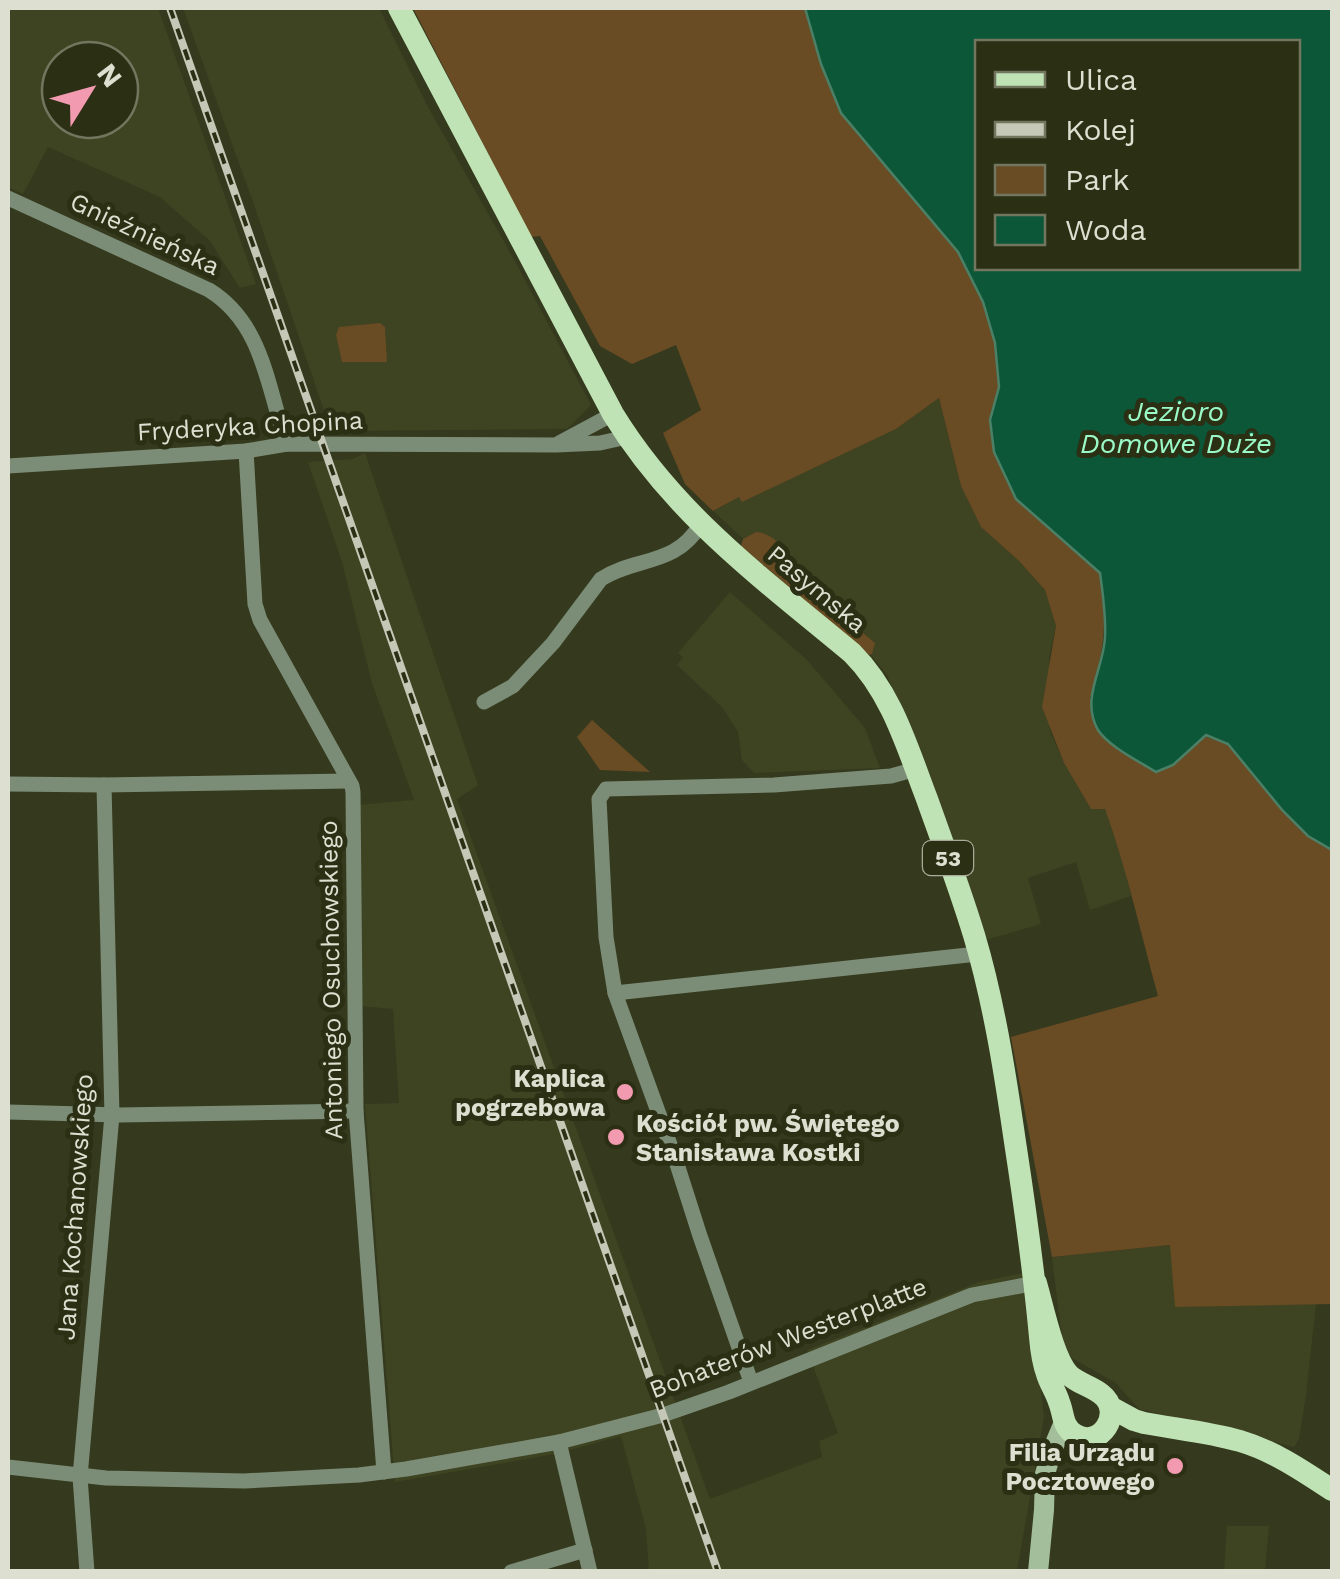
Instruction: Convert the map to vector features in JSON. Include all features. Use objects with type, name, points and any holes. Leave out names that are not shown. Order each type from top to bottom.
[{"type":"main road","name":"Pasymska","points":[[399,8],[627,437],[700,525],[852,653],[868,670],[890,706],[916,769],[978,952],[999,1044],[1036,1283],[1041,1345],[1046,1372],[1063,1414]]},
{"type":"main road","name":"Pasymska","points":[[1036,1283],[1063,1366],[1088,1387]]},
{"type":"main road","name":"53","points":[[1088,1387],[1106,1397],[1112,1408],[1134,1420],[1260,1448],[1332,1490]]},
{"type":"main road","points":[[1063,1414],[1066,1398],[1088,1387]]},
{"type":"main road","points":[[1094,1435],[1111,1418],[1112,1408]]},
{"type":"main road","name":"53","points":[[1063,1414],[1076,1436],[1208,1436]]},
{"type":"street","name":"Gnieźnieńska","points":[[8,198],[209,290],[232,306],[248,326],[258,348],[287,444]]},
{"type":"street","name":"Fryderyka Chopina","points":[[556,445],[613,414]]},
{"type":"street","name":"Fryderyka Chopina","points":[[8,466],[246,452],[287,444],[556,445],[627,437]]},
{"type":"street","name":"Antoniego Osuchowskiego","points":[[246,452],[255,604],[260,620],[353,792],[356,1111],[384,1472]]},
{"type":"street","points":[[484,702],[514,686],[601,580],[612,572],[650,562],[681,548],[690,542],[700,525]]},
{"type":"street","points":[[752,1382],[615,993],[606,937],[599,799],[606,789],[772,785],[891,776],[916,769]]},
{"type":"street","points":[[8,784],[348,781]]},
{"type":"street","name":"Jana Kochanowskiego","points":[[87,1572],[80,1477],[112,1115],[104,785]]},
{"type":"street","points":[[615,993],[978,952]]},
{"type":"street","points":[[8,1112],[112,1115],[356,1111]]},
{"type":"street","name":"Bohaterów Westerplatte","points":[[8,1467],[80,1477],[244,1481],[384,1472],[559,1442],[729,1392],[972,1294],[1036,1283]]},
{"type":"street","points":[[1038,1572],[1045,1474],[1063,1414]]},
{"type":"street","points":[[1044,1510],[1060,1460],[1075,1443],[1094,1435]]},
{"type":"street","points":[[559,1442],[590,1572]]},
{"type":"street","points":[[511,1572],[585,1550]]},
{"type":"shaded area","points":[[8,8],[158,8],[256,284],[240,288],[210,241],[160,197],[48,147],[23,194],[8,187]]},
{"type":"shaded area","points":[[183,8],[379,8],[428,107],[591,405],[567,429],[331,431]]},
{"type":"shaded area","points":[[939,398],[961,486],[981,527],[1045,590],[1056,626],[1049,658],[1050,731],[1091,809],[1105,809],[1131,896],[1090,910],[1076,862],[1028,878],[1041,924],[989,939],[974,934],[919,756],[887,675],[870,654],[713,511],[896,429]]},
{"type":"shaded area","points":[[365,453],[478,785],[457,799],[710,1499],[822,1457],[819,1441],[838,1433],[807,1350],[979,1282],[1027,1272],[1044,1417],[1017,1571],[649,1571],[646,1529],[621,1436],[555,1454],[395,1482],[365,1104],[399,1103],[393,1009],[360,1006],[357,805],[414,800],[372,683],[342,562],[308,462],[353,459]]},
{"type":"shaded area","points":[[730,592],[807,660],[865,728],[880,768],[754,773],[742,760],[738,732],[723,708],[677,665],[683,657],[678,653]]},
{"type":"shaded area","points":[[1171,1245],[1176,1306],[1316,1304],[1306,1395],[1299,1439],[1294,1447],[1139,1409],[1116,1383],[1072,1358],[1063,1346],[1052,1257]]},
{"type":"shaded area","points":[[1227,1526],[1269,1526],[1265,1571],[1224,1571]]},
{"type":"green space","points":[[413,8],[805,8],[821,64],[841,113],[958,252],[983,302],[995,343],[999,388],[990,420],[1044,524],[1100,573],[1103,636],[1090,699],[1228,744],[1283,811],[1308,836],[1332,850],[1332,1304],[1175,1307],[1170,1245],[1052,1257],[1011,1037],[1158,996],[1105,809],[1091,809],[1064,763],[1042,707],[1056,626],[1045,590],[981,527],[961,486],[939,398],[896,429],[742,502],[739,497],[713,511],[685,484],[663,433],[701,410],[676,345],[632,364],[600,346],[540,236],[531,237]]},
{"type":"green space","points":[[380,323],[385,327],[387,362],[342,362],[336,335],[339,327]]},
{"type":"green space","points":[[756,532],[781,545],[809,586],[875,643],[872,654],[741,546],[743,539]]},
{"type":"green space","points":[[592,720],[650,772],[600,770],[577,737]]},
{"type":"water","name":"Jezioro Domowe Duże","points":[[805,8],[1332,8],[1332,850],[1308,836],[1283,811],[1228,744],[1206,735],[1173,765],[1156,772],[1117,748],[1098,730],[1091,707],[1105,637],[1100,573],[1016,499],[994,452],[990,420],[999,387],[995,343],[983,302],[958,252],[841,113],[821,64]]},
{"type":"railway","points":[[170,8],[718,1572]]},
{"type":"place","name":"Kaplica pogrzebowa","points":[[625,1092]]},
{"type":"place","name":"Kościół pw. Świętego Stanisława Kostki","points":[[616,1137]]},
{"type":"place","name":"Filia Urządu Pocztowego","points":[[1175,1466]]}]
